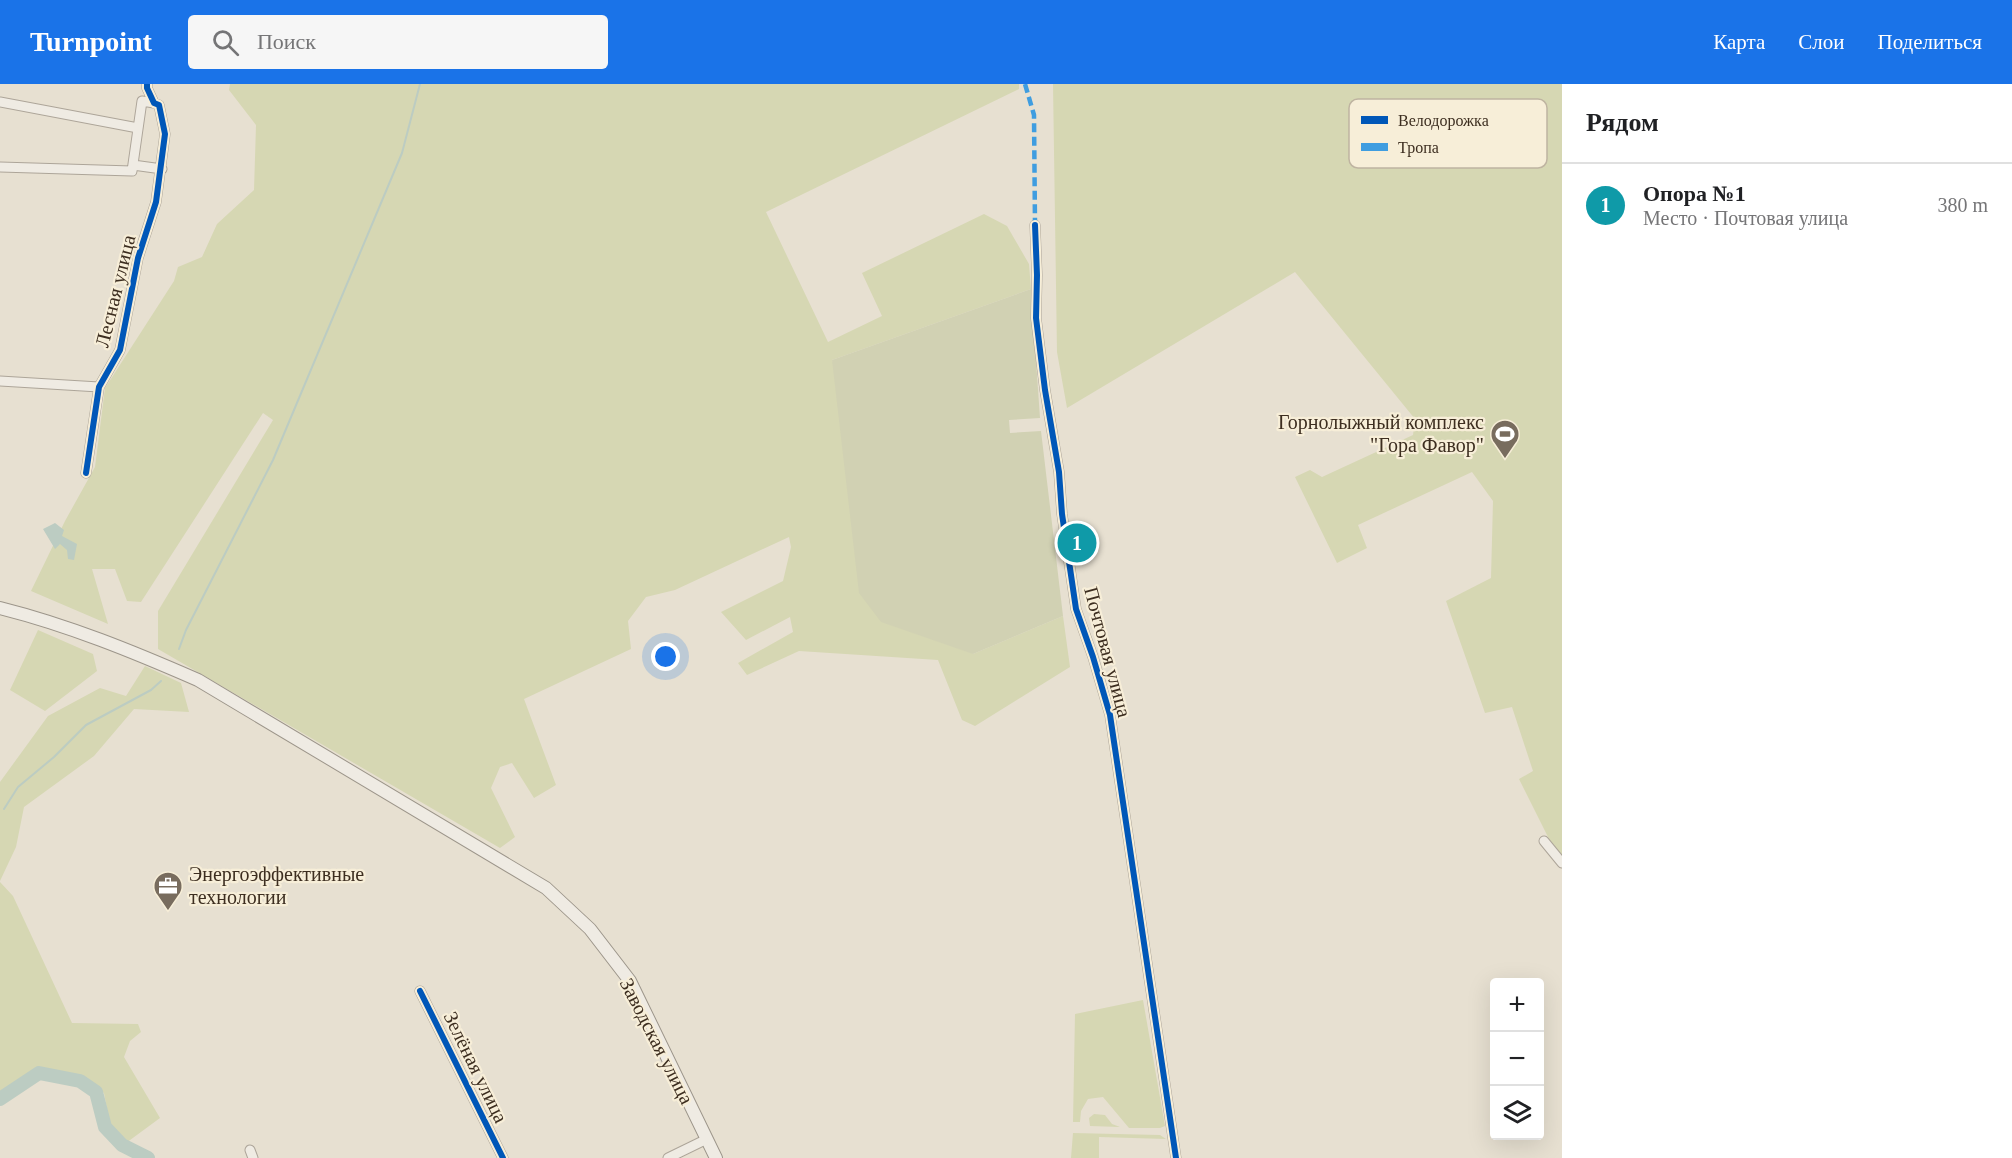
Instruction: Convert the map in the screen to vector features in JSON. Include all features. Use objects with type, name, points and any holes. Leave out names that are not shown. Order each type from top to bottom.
[{"type":"main road","name":"Заводская улица","points":[[0,608],[24,614],[143,656],[198,680],[546,888],[590,929],[630,981],[716,1158]]},
{"type":"street","name":"Лесная улица","points":[[86,473],[99,387],[120,350],[138,258],[156,202],[162,170],[165,134],[159,105],[154,103],[147,84]]},
{"type":"street","points":[[0,167],[132,171],[142,101],[154,103]]},
{"type":"street","points":[[0,102],[138,128]]},
{"type":"street","points":[[133,165],[162,170]]},
{"type":"street","name":"Почтовая улица","points":[[1035,225],[1036,318],[1044,390],[1059,472],[1062,514],[1076,609],[1110,715],[1176,1158]]},
{"type":"street","points":[[0,381],[99,387]]},
{"type":"street","points":[[1544,841],[1562,863]]},
{"type":"street","name":"Зелёная улица","points":[[420,990],[503,1158]]},
{"type":"street","points":[[668,1158],[707,1139]]},
{"type":"green space","points":[[230,84],[1019,84],[1019,89],[766,212],[828,342],[882,316],[862,273],[984,214],[1007,226],[1029,264],[1031,289],[832,360],[973,654],[1063,616],[1070,667],[975,726],[962,720],[938,660],[799,651],[747,675],[738,663],[793,632],[790,617],[746,640],[721,612],[783,581],[791,547],[789,537],[675,590],[646,597],[628,621],[631,649],[524,699],[556,785],[534,798],[512,763],[500,767],[491,788],[515,837],[500,848],[158,649],[158,611],[273,420],[263,413],[141,602],[127,601],[115,569],[92,569],[108,624],[31,591],[65,521],[95,467],[105,388],[174,281],[178,267],[202,257],[217,224],[254,190],[256,125],[229,90]]},
{"type":"green space","points":[[1053,84],[1562,84],[1562,855],[1549,839],[1519,779],[1533,771],[1512,707],[1485,713],[1446,601],[1491,578],[1493,501],[1472,472],[1358,525],[1367,548],[1337,563],[1295,477],[1310,470],[1322,477],[1413,435],[1415,419],[1295,272],[1067,408],[1057,352]]},
{"type":"green space","points":[[1031,289],[1040,418],[1009,420],[1010,433],[1041,431],[1063,616],[973,654],[881,622],[859,593],[832,360]]},
{"type":"green space","points":[[38,630],[93,654],[97,671],[45,711],[10,690]]},
{"type":"green space","points":[[145,666],[181,683],[189,712],[134,709],[94,756],[24,807],[16,847],[0,881],[0,782],[48,716],[100,688],[126,696]]},
{"type":"green space","points":[[0,882],[13,896],[72,1023],[138,1024],[141,1032],[130,1041],[124,1057],[160,1118],[126,1143],[110,1125],[104,1093],[82,1077],[41,1069],[0,1092]]},
{"type":"green space","points":[[1143,1000],[1165,1126],[1129,1128],[1103,1097],[1088,1099],[1081,1111],[1080,1122],[1073,1122],[1075,1014]]},
{"type":"green space","points":[[1094,1114],[1105,1115],[1112,1124],[1120,1127],[1090,1126],[1089,1118]]},
{"type":"green space","points":[[1073,1133],[1160,1135],[1166,1139],[1099,1137],[1099,1158],[1071,1158]]},
{"type":"shaded area","points":[[55,523],[64,530],[62,536],[77,544],[74,560],[68,559],[67,550],[60,544],[55,549],[43,529]]},
{"type":"waterway","points":[[179,649],[186,630],[273,460],[402,153],[420,84]]},
{"type":"waterway","points":[[4,809],[18,787],[54,757],[86,725],[151,690],[161,681]]},
{"type":"waterway","points":[[0,1099],[39,1073],[80,1081],[96,1092],[105,1127],[122,1145],[148,1158]]},
{"type":"waterway","points":[[0,1093],[3,1097]]},
{"type":"marked path","points":[[1025,84],[1034,115],[1035,225]]},
{"type":"cycle path","points":[[86,473],[99,387],[120,350],[138,258],[156,202],[165,134],[159,105],[154,103],[147,84]]},
{"type":"cycle path","points":[[1035,225],[1036,318],[1059,472],[1062,514],[1076,609],[1110,715],[1176,1158]]},
{"type":"cycle path","points":[[420,991],[503,1158]]},
{"type":"place","name":"Горнолыжный комплекс \"Гора Фавор\"","points":[[1505,460]]},
{"type":"place","name":"Опора №1","points":[[1077,543]]},
{"type":"place","name":"Энергоэффективные технологии","points":[[168,912]]}]
